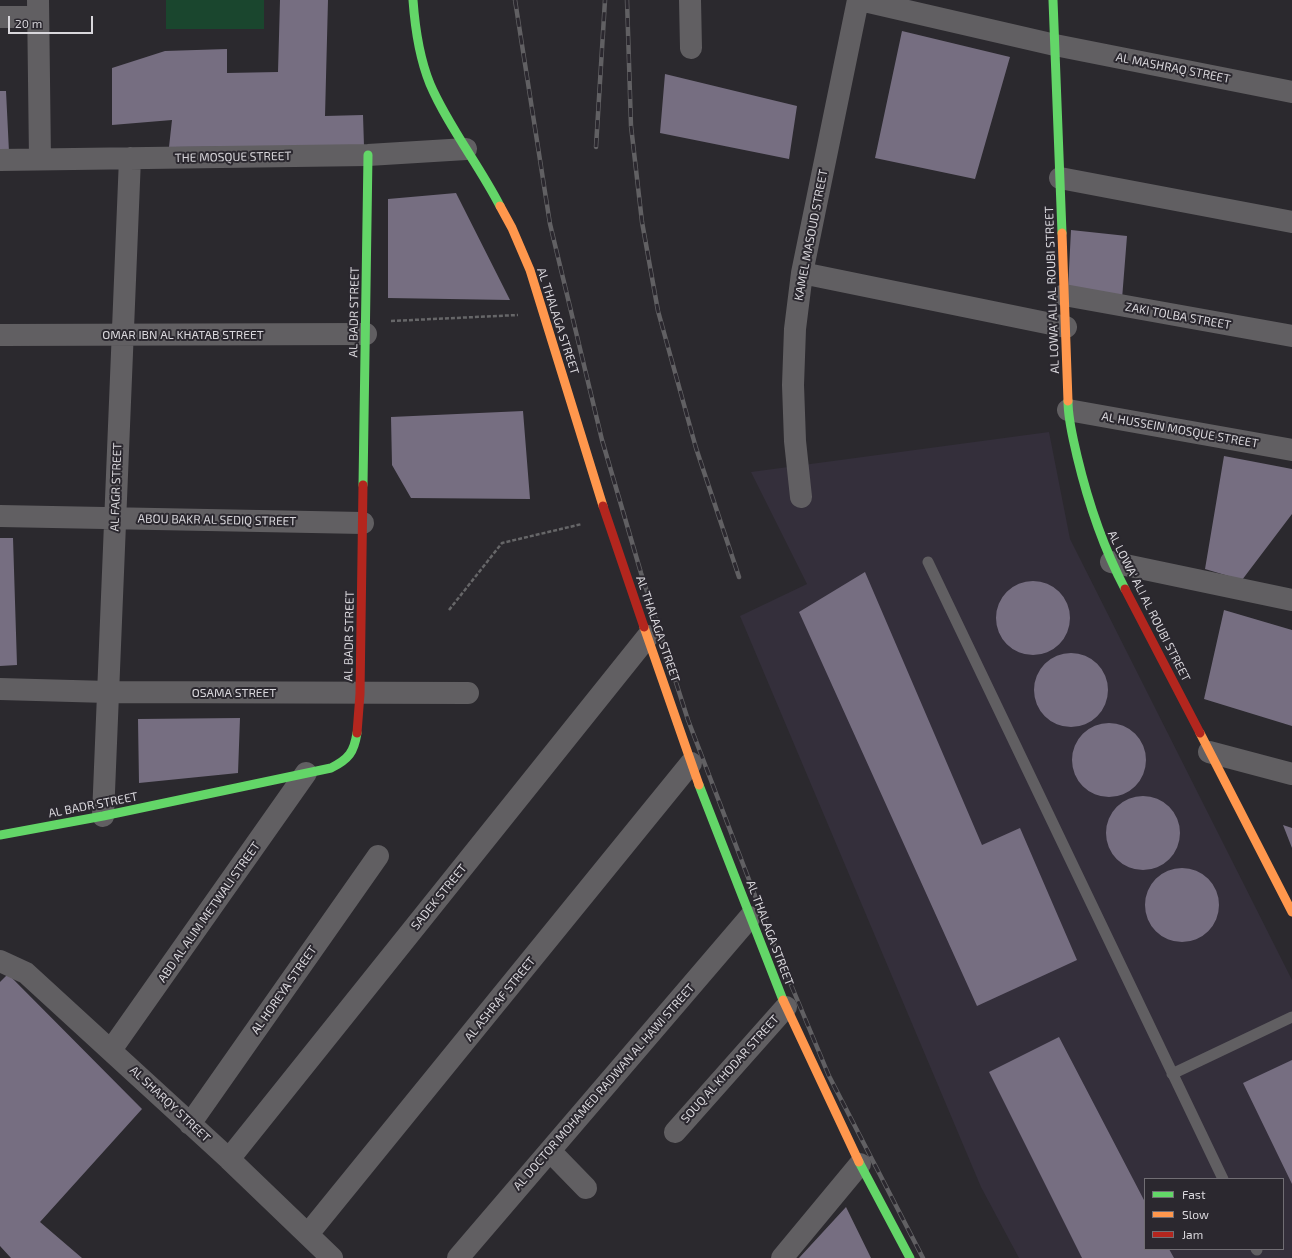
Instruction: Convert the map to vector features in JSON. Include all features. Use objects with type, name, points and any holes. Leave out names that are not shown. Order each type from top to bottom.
[{"type":"street","name":"AL THALAGA STREET","points":[[413,0],[415,27],[422,58],[430,83],[441,106],[491,188],[512,228],[530,270],[608,518],[648,636],[692,763],[750,917],[786,1007],[860,1164],[910,1258]]},
{"type":"street","points":[[690,0],[691,48]]},
{"type":"street","name":"AL MASHRAQ STREET","points":[[859,0],[1055,45],[1292,92]]},
{"type":"street","name":"KAMEL MASOUD STREET","points":[[801,497],[795,441],[793,385],[795,328],[802,273],[859,0]]},
{"type":"street","name":"AL LOWA' ALI AL ROUBI STREET","points":[[1053,0],[1068,410],[1073,441],[1084,487],[1111,562],[1292,912]]},
{"type":"street","points":[[0,17],[38,9],[40,159]]},
{"type":"street","name":"THE MOSQUE STREET","points":[[0,160],[368,155],[466,149]]},
{"type":"street","name":"AL BADR STREET","points":[[0,835],[103,816],[332,768],[343,762],[351,752],[357,739],[360,694],[368,155]]},
{"type":"street","name":"AL FAGR STREET","points":[[103,816],[130,158]]},
{"type":"street","points":[[1060,178],[1292,222]]},
{"type":"street","points":[[802,273],[1066,328]]},
{"type":"street","name":"ZAKI TOLBA STREET","points":[[1064,296],[1292,336]]},
{"type":"street","name":"OMAR IBN AL KHATAB STREET","points":[[0,335],[123,335],[366,328]]},
{"type":"street","name":"AL HUSSEIN MOSQUE STREET","points":[[1068,410],[1292,450]]},
{"type":"street","name":"ABOU BAKR AL SEDIQ STREET","points":[[0,516],[363,523]]},
{"type":"street","points":[[1111,562],[1292,600]]},
{"type":"street","name":"SADEK STREET","points":[[229,1159],[648,636]]},
{"type":"street","name":"OSAMA STREET","points":[[0,689],[108,692],[360,694],[468,693]]},
{"type":"street","points":[[1209,752],[1292,774]]},
{"type":"street","name":"AL ASHRAF STREET","points":[[308,1234],[692,763]]},
{"type":"street","name":"ABD AL ALIM METWALI STREET","points":[[111,1050],[306,774]]},
{"type":"street","name":"AL HOREYA STREET","points":[[190,1124],[378,856]]},
{"type":"street","name":"AL DOCTOR MOHAMED RADWAN AL HAWI STREET","points":[[458,1258],[750,917]]},
{"type":"street","name":"AL SHARQY STREET","points":[[0,961],[26,973],[229,1159],[332,1258]]},
{"type":"street","name":"SOUQ AL KHODAR STREET","points":[[675,1132],[786,1007]]},
{"type":"street","points":[[550,1151],[586,1188]]},
{"type":"street","points":[[782,1258],[860,1164]]},
{"type":"lane","points":[[928,562],[1223,1178]]},
{"type":"lane","points":[[1172,1074],[1292,1017]]},
{"type":"path","points":[[366,328],[544,314]]},
{"type":"path","points":[[449,610],[502,543],[608,518]]},
{"type":"shaded area","points":[[1049,432],[1070,539],[1292,980],[1292,1258],[1019,1258],[981,1187],[740,616],[807,584],[751,472]]},
{"type":"green space","points":[[166,0],[264,0],[264,29],[166,29]]},
{"type":"building","points":[[280,0],[328,0],[325,116],[363,115],[364,146],[169,147],[172,120],[112,125],[112,68],[165,51],[227,49],[227,73],[278,72]]},
{"type":"building","points":[[902,31],[1010,57],[975,179],[875,158]]},
{"type":"building","points":[[665,74],[797,106],[789,159],[660,133]]},
{"type":"building","points":[[0,91],[6,91],[9,152],[0,151]]},
{"type":"building","points":[[456,193],[510,300],[388,298],[388,199]]},
{"type":"building","points":[[1071,230],[1127,236],[1122,299],[1068,289]]},
{"type":"building","points":[[523,411],[530,499],[411,498],[392,465],[391,417]]},
{"type":"building","points":[[1224,456],[1292,469],[1292,514],[1242,580],[1205,569]]},
{"type":"building","points":[[0,538],[13,538],[17,665],[0,666]]},
{"type":"building","points":[[865,572],[982,845],[1020,828],[1077,960],[977,1006],[799,612]]},
{"type":"building","points":[[1026,581],[1040,581],[1054,587],[1064,597],[1070,611],[1070,625],[1064,639],[1054,649],[1040,655],[1026,655],[1012,649],[1002,639],[996,625],[996,611],[1002,597],[1012,587]]},
{"type":"building","points":[[1224,610],[1292,630],[1292,726],[1204,699]]},
{"type":"building","points":[[1071,653],[1092,659],[1102,669],[1108,690],[1102,711],[1092,721],[1071,727],[1050,721],[1040,711],[1034,690],[1040,669],[1050,659]]},
{"type":"building","points":[[240,718],[238,773],[139,783],[138,719]]},
{"type":"building","points":[[1102,723],[1116,723],[1130,729],[1140,739],[1146,753],[1146,767],[1140,781],[1130,791],[1116,797],[1102,797],[1088,791],[1078,781],[1072,767],[1072,753],[1078,739],[1088,729]]},
{"type":"building","points":[[1136,796],[1150,796],[1164,802],[1174,812],[1180,826],[1180,840],[1174,854],[1164,864],[1150,870],[1136,870],[1122,864],[1112,854],[1106,840],[1106,826],[1112,812],[1122,802]]},
{"type":"building","points":[[1283,825],[1292,828],[1292,848]]},
{"type":"building","points":[[1175,868],[1189,868],[1203,874],[1213,884],[1219,898],[1219,912],[1213,926],[1203,936],[1189,942],[1175,942],[1161,936],[1151,926],[1145,912],[1145,898],[1151,884],[1161,874]]},
{"type":"building","points":[[8,974],[142,1109],[40,1222],[82,1258],[11,1258],[0,1246],[0,982]]},
{"type":"building","points":[[1059,1037],[1144,1200],[1144,1250],[1170,1250],[1174,1258],[1082,1258],[989,1072]]},
{"type":"building","points":[[1292,1060],[1292,1184],[1243,1083]]},
{"type":"building","points":[[846,1207],[871,1258],[799,1258]]},
{"type":"railway","points":[[515,0],[550,224],[602,440],[641,573],[688,720],[767,927],[829,1076],[923,1258]]},
{"type":"railway","points":[[596,147],[605,0]]},
{"type":"railway","points":[[627,0],[631,126],[642,222],[658,311],[696,448],[739,577]]},
{"type":"traffic: fast","points":[[413,0],[418,42],[430,84],[437,100],[500,206]]},
{"type":"traffic: fast","points":[[1053,0],[1062,233]]},
{"type":"traffic: fast","points":[[363,485],[368,155]]},
{"type":"traffic: fast","points":[[1068,401],[1071,429],[1086,490],[1103,541],[1125,589]]},
{"type":"traffic: fast","points":[[0,835],[103,816],[331,768],[350,754],[357,733]]},
{"type":"traffic: fast","points":[[699,785],[783,1000]]},
{"type":"traffic: fast","points":[[859,1162],[910,1258]]},
{"type":"traffic: slow","points":[[500,206],[512,228],[530,270],[603,506]]},
{"type":"traffic: slow","points":[[1062,233],[1068,401]]},
{"type":"traffic: slow","points":[[644,627],[699,785]]},
{"type":"traffic: slow","points":[[1200,733],[1292,912]]},
{"type":"traffic: slow","points":[[783,1000],[859,1162]]},
{"type":"traffic: jam","points":[[357,733],[360,694],[363,485]]},
{"type":"traffic: jam","points":[[603,506],[644,627]]},
{"type":"traffic: jam","points":[[1125,589],[1200,733]]}]
